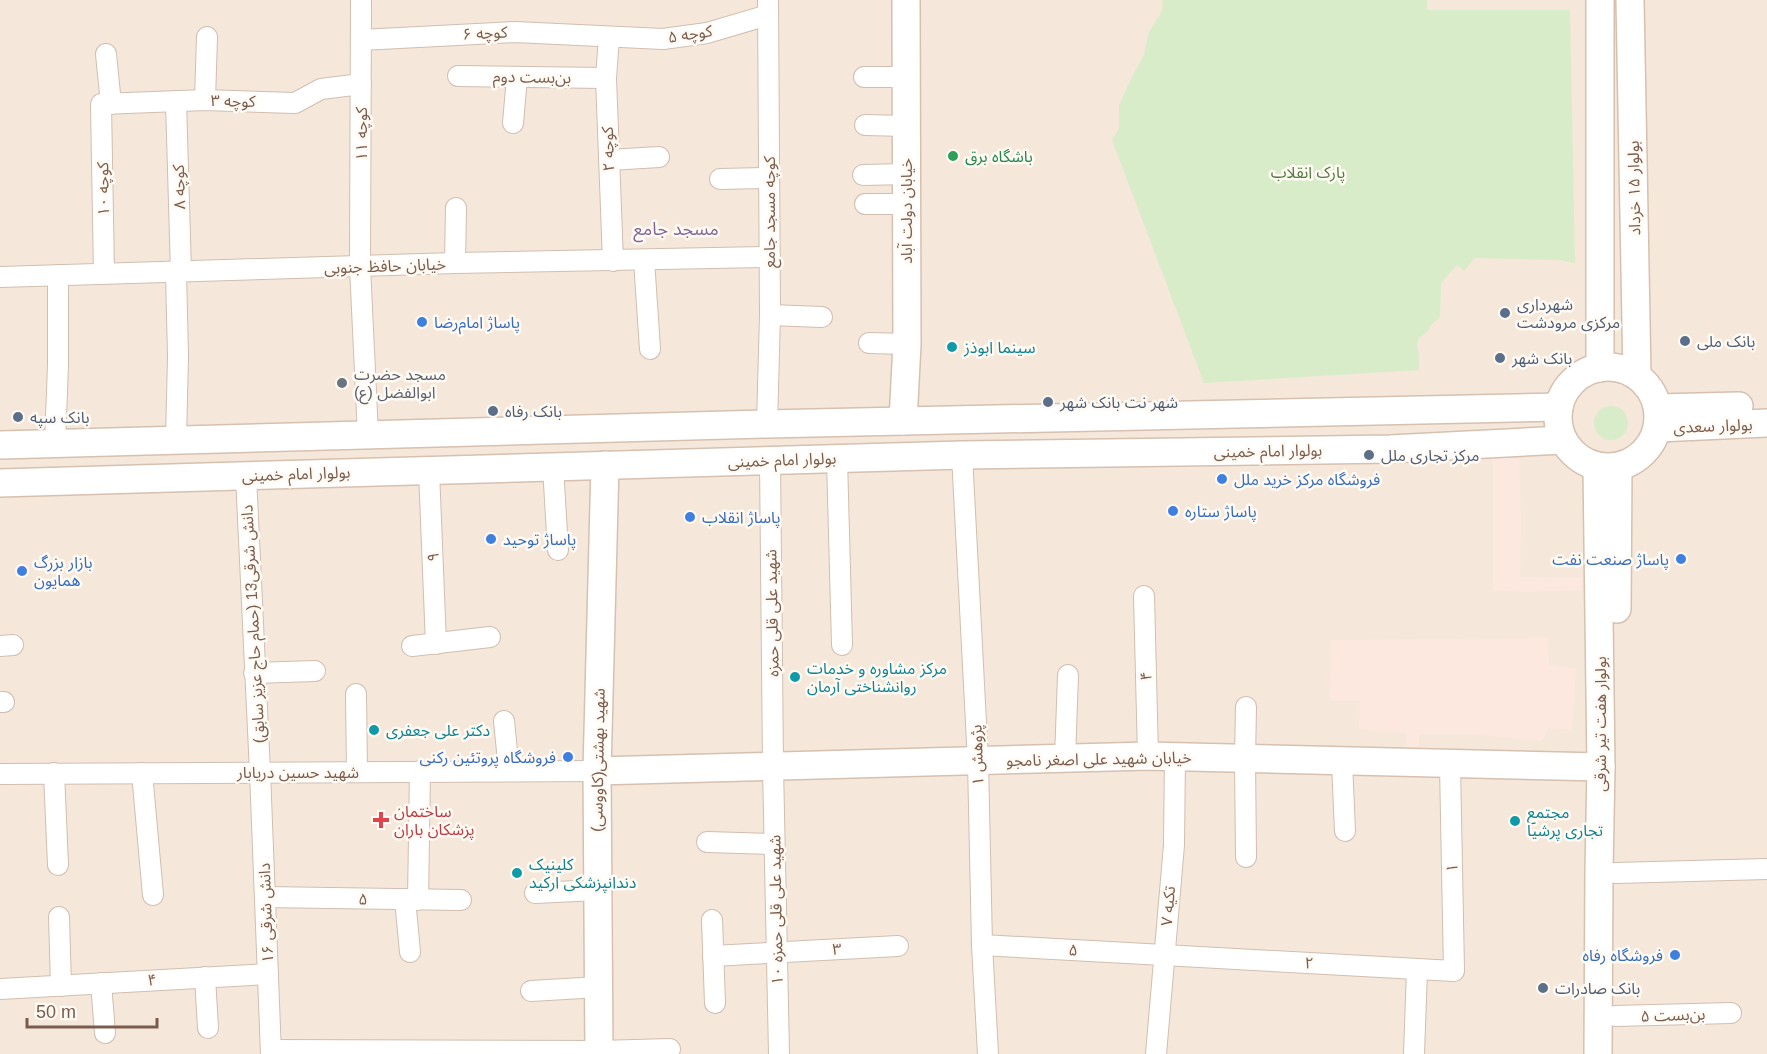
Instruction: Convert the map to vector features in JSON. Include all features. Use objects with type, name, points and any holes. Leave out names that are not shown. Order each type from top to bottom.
[{"type":"main road","name":"خیابان دولت آباد","points":[[903,421],[907,344],[906,0]]},
{"type":"main road","name":"بولوار ۱۵ خرداد","points":[[1600,0],[1600,368]]},
{"type":"main road","name":"بولوار ۱۵ خرداد","points":[[1630,0],[1637,376]]},
{"type":"main road","points":[[1613,367],[1637,376],[1654,396],[1658,418],[1650,446],[1636,460],[1608,467],[1584,461],[1572,452],[1563,440],[1558,424],[1559,407],[1564,393],[1573,381],[1586,372],[1600,368],[1613,367]]},
{"type":"main road","name":"بولوار سعدی","points":[[1658,418],[1767,406]]},
{"type":"main road","points":[[0,445],[767,424],[1559,407]]},
{"type":"main road","name":"بولوار سعدی","points":[[1658,418],[1767,423]]},
{"type":"main road","name":"بولوار امام خمینی","points":[[0,483],[962,455],[1390,449],[1563,440]]},
{"type":"main road","name":"شهید بهشتی(کاووسی)","points":[[599,1052],[597,771],[605,465]]},
{"type":"main road","name":"بولوار هفت تیر شرقی","points":[[1598,1054],[1599,871],[1608,467]]},
{"type":"main road","name":"بولوار هفت تیر شرقی","points":[[1608,467],[1617,944],[1615,1054]]},
{"type":"main road","name":"خیابان شهید علی اصغر نامجو","points":[[597,771],[1148,756],[1601,767]]},
{"type":"street","name":"کوچه ۱۱","points":[[360,267],[361,0]]},
{"type":"street","name":"کوچه ۵","points":[[609,37],[663,39],[707,33],[768,7]]},
{"type":"street","name":"کوچه مسجد جامع","points":[[767,424],[770,315],[768,7]]},
{"type":"street","name":"کوچه ۶","points":[[361,40],[515,32],[609,37]]},
{"type":"street","points":[[206,100],[207,37]]},
{"type":"street","name":"کوچه ۲","points":[[609,37],[606,78],[613,261]]},
{"type":"street","points":[[106,54],[106,104]]},
{"type":"street","name":"بن‌بست دوم","points":[[458,76],[606,78]]},
{"type":"street","points":[[513,123],[517,77]]},
{"type":"street","points":[[864,77],[906,77]]},
{"type":"street","name":"کوچه ۳","points":[[106,104],[206,100],[295,103],[321,89],[361,84]]},
{"type":"street","name":"کوچه ۸","points":[[176,101],[178,272]]},
{"type":"street","name":"کوچه ۱۰","points":[[104,274],[106,104]]},
{"type":"street","points":[[866,124],[906,126]]},
{"type":"street","points":[[609,160],[659,157]]},
{"type":"street","points":[[863,175],[906,174]]},
{"type":"street","points":[[720,179],[769,178]]},
{"type":"street","points":[[865,204],[906,204]]},
{"type":"street","points":[[455,263],[456,208]]},
{"type":"street","name":"خیابان حافظ جنوبی","points":[[0,277],[455,263],[770,257]]},
{"type":"street","points":[[644,260],[650,349]]},
{"type":"street","points":[[360,267],[368,435]]},
{"type":"street","points":[[176,440],[178,272]]},
{"type":"street","points":[[55,443],[58,275]]},
{"type":"street","points":[[770,315],[822,317]]},
{"type":"street","points":[[869,343],[907,344]]},
{"type":"street","name":"پژوهش ۱","points":[[962,455],[978,761],[987,1054]]},
{"type":"street","points":[[837,459],[842,645]]},
{"type":"street","name":"شهید علی قلی حمزه","points":[[770,461],[773,766]]},
{"type":"street","points":[[554,467],[558,550]]},
{"type":"street","name":"۹","points":[[429,471],[436,644]]},
{"type":"street","name":"دانش شرقی13 (حمام حاج عزیز سابق)","points":[[246,476],[254,674],[261,772]]},
{"type":"street","name":"۴","points":[[1144,596],[1148,756]]},
{"type":"street","points":[[412,646],[490,637]]},
{"type":"street","points":[[254,674],[315,671]]},
{"type":"street","points":[[1065,759],[1068,675]]},
{"type":"street","points":[[356,694],[357,772]]},
{"type":"street","points":[[1246,707],[1246,858]]},
{"type":"street","points":[[504,721],[509,771]]},
{"type":"street","name":"تکیه ۷","points":[[1156,1054],[1174,845],[1175,757]]},
{"type":"street","points":[[1342,762],[1345,831]]},
{"type":"street","name":"۱","points":[[1450,765],[1454,971]]},
{"type":"street","name":"شهید علی قلی حمزه ۱۰","points":[[773,766],[779,1054]]},
{"type":"street","points":[[410,952],[420,771]]},
{"type":"street","name":"شهید حسین دریابار","points":[[0,774],[597,771]]},
{"type":"street","name":"دانش شرقی ۱۶","points":[[261,772],[271,1052]]},
{"type":"street","points":[[54,773],[58,865]]},
{"type":"street","points":[[142,773],[153,896]]},
{"type":"street","points":[[707,842],[774,844]]},
{"type":"street","points":[[1615,873],[1767,869]]},
{"type":"street","points":[[535,893],[598,890]]},
{"type":"street","name":"۵","points":[[265,897],[461,900]]},
{"type":"street","points":[[59,917],[61,986]]},
{"type":"street","points":[[712,920],[715,1003]]},
{"type":"street","name":"۵","points":[[982,945],[1164,955]]},
{"type":"street","name":"۳","points":[[713,956],[898,946]]},
{"type":"street","name":"۲","points":[[1164,955],[1454,971]]},
{"type":"street","points":[[1414,1054],[1416,970]]},
{"type":"street","name":"۴","points":[[0,989],[268,974]]},
{"type":"street","points":[[205,977],[208,1028]]},
{"type":"street","points":[[100,983],[105,1032]]},
{"type":"street","points":[[531,991],[599,987]]},
{"type":"street","name":"بن‌بست ۵","points":[[1615,1016],[1731,1013]]},
{"type":"street","points":[[271,1052],[599,1052],[670,1049]]},
{"type":"shaded area","points":[[0,0],[1767,0],[1767,1054],[0,1054]]},
{"type":"shaded area","points":[[1493,458],[1519,459],[1520,577],[1582,578],[1582,590],[1524,592],[1493,590]]},
{"type":"shaded area","points":[[1548,638],[1549,665],[1576,668],[1572,730],[1548,728],[1542,741],[1472,734],[1419,734],[1419,750],[1407,751],[1406,733],[1359,729],[1360,701],[1330,701],[1331,640]]},
{"type":"green space","name":"پارک انقلاب","points":[[1162,0],[1427,0],[1427,10],[1570,10],[1575,263],[1560,260],[1475,258],[1464,271],[1457,265],[1441,283],[1440,317],[1419,338],[1417,345],[1419,370],[1204,383],[1112,140],[1119,128],[1119,105],[1144,55],[1149,32],[1161,13]]},
{"type":"green space","points":[[1611,406],[1623,411],[1628,423],[1623,435],[1611,440],[1599,435],[1594,423],[1599,411]]},
{"type":"place","name":"باشگاه برق","points":[[953,156]]},
{"type":"place","name":"شهرداری مرکزی مرودشت","points":[[1505,313]]},
{"type":"place","name":"پاساژ امام‌رضا","points":[[422,322]]},
{"type":"place","name":"بانک ملی","points":[[1685,341]]},
{"type":"place","name":"سینما ابوذز","points":[[952,347]]},
{"type":"place","name":"بانک شهر","points":[[1500,358]]},
{"type":"place","name":"مسجد حضرت ابوالفضل (ع)","points":[[342,383]]},
{"type":"place","name":"شهر نت بانک شهر","points":[[1048,402]]},
{"type":"place","name":"بانک رفاه","points":[[493,411]]},
{"type":"place","name":"بانک سپه","points":[[18,417]]},
{"type":"place","name":"مرکز تجاری ملل","points":[[1369,455]]},
{"type":"place","name":"فروشگاه مرکز خرید ملل","points":[[1222,479]]},
{"type":"place","name":"پاساژ ستاره","points":[[1173,511]]},
{"type":"place","name":"پاساژ انقلاب","points":[[690,517]]},
{"type":"place","name":"پاساژ توحید","points":[[491,539]]},
{"type":"place","name":"پاساژ صنعت نفت","points":[[1681,559]]},
{"type":"place","name":"بازار بزرگ همایون","points":[[22,571]]},
{"type":"place","name":"مرکز مشاوره و خدمات روانشناختی آرمان","points":[[795,677]]},
{"type":"place","name":"دکتر علی جعفری","points":[[374,730]]},
{"type":"place","name":"فروشگاه پروتئین رکنی","points":[[568,757]]},
{"type":"place","name":"ساختمان پزشکان باران","points":[[381,820]]},
{"type":"place","name":"مجتمع تجاری پرشیا","points":[[1515,821]]},
{"type":"place","name":"کلینیک دندانپزشکی ارکید","points":[[517,873]]},
{"type":"place","name":"فروشگاه رفاه","points":[[1675,955]]},
{"type":"place","name":"بانک صادرات","points":[[1543,988]]},
{"type":"district","name":"مسجد جامع","points":[[676,229]]}]
